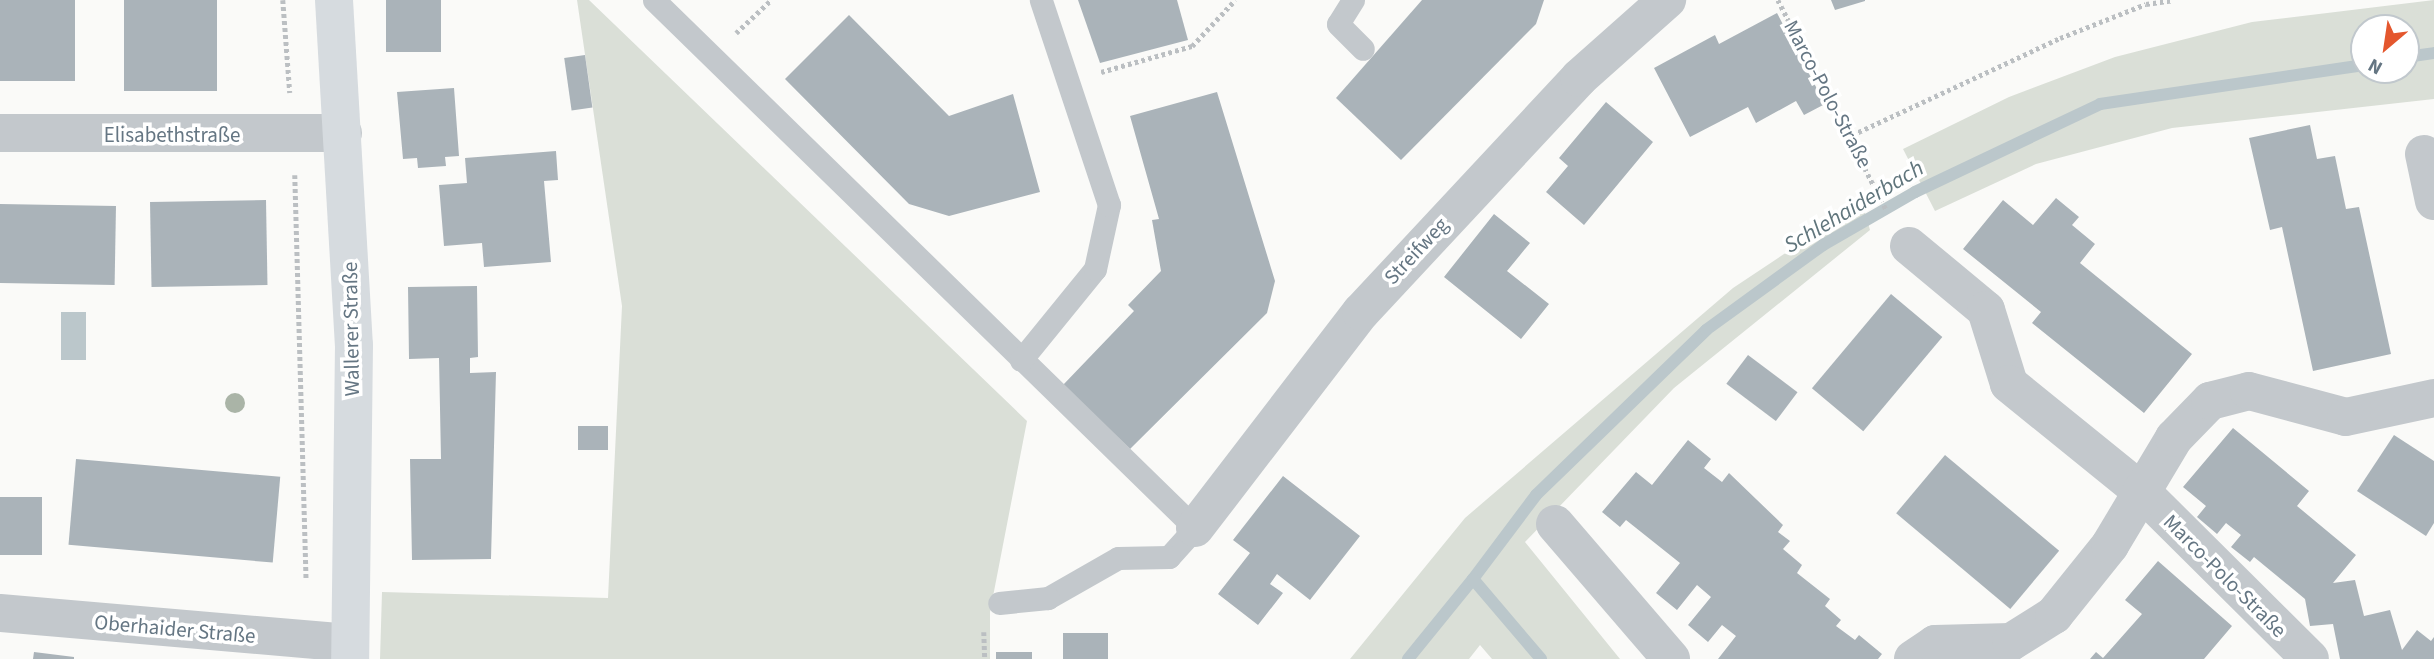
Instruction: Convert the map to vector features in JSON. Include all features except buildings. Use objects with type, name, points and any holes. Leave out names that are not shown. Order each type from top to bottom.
[{"type":"street","name":"Wallerer Straße","points":[[334,0],[354,345],[350,651]]},
{"type":"street","name":"Streifweg","points":[[1195,528],[1361,312],[1579,78],[1667,0]]},
{"type":"street","name":"Elisabethstraße","points":[[0,133],[343,133]]},
{"type":"street","points":[[2424,154],[2434,201]]},
{"type":"street","name":"Marco-Polo-Straße","points":[[1899,231],[1986,310],[2009,384],[2141,491],[2310,659]]},
{"type":"street","points":[[1913,659],[1935,644],[2011,642],[2054,615],[2110,545],[2174,438],[2210,401],[2249,391],[2346,417],[2434,398]]},
{"type":"street","points":[[1555,524],[1671,659]]},
{"type":"street","name":"Oberhaider Straße","points":[[0,613],[307,641],[350,651]]},
{"type":"lane","points":[[654,0],[715,53],[1021,360],[1195,528],[1169,557],[1118,558],[1048,598],[999,603]]},
{"type":"lane","points":[[1021,360],[1096,269],[1109,205],[1041,0]]},
{"type":"lane","points":[[1353,0],[1338,24],[1363,49]]},
{"type":"path","points":[[283,0],[294,135],[307,641]]},
{"type":"path","points":[[715,53],[771,0]]},
{"type":"path","points":[[1062,64],[1100,72],[1192,46],[1235,0]]},
{"type":"path","name":"Marco-Polo-Straße","points":[[1779,0],[1852,135],[1899,231]]},
{"type":"path","points":[[1852,135],[2060,38],[2146,4],[2173,0]]},
{"type":"shaded area","points":[[577,0],[589,0],[1027,421],[990,612],[990,659],[380,659],[382,592],[608,598],[622,306]]},
{"type":"shaded area","points":[[2434,0],[2434,99],[2172,128],[2036,164],[1935,211],[1903,149],[2009,97],[2115,57],[2252,22]]},
{"type":"shaded area","points":[[1862,202],[1870,230],[1674,388],[1525,542],[1620,659],[1492,659],[1480,645],[1469,659],[1350,659],[1465,518],[1733,288]]},
{"type":"shaded area","points":[[61,312],[86,312],[86,360],[61,360]]},
{"type":"waterway","name":"Schlehaiderbach","points":[[2420,55],[2434,53]]},
{"type":"waterway","name":"Schlehaiderbach","points":[[1473,579],[1536,495],[1706,330],[1823,245],[1915,192],[2100,104],[2350,67]]},
{"type":"waterway","name":"Schlehaiderbach","points":[[1408,659],[1473,579],[1541,659]]}]
